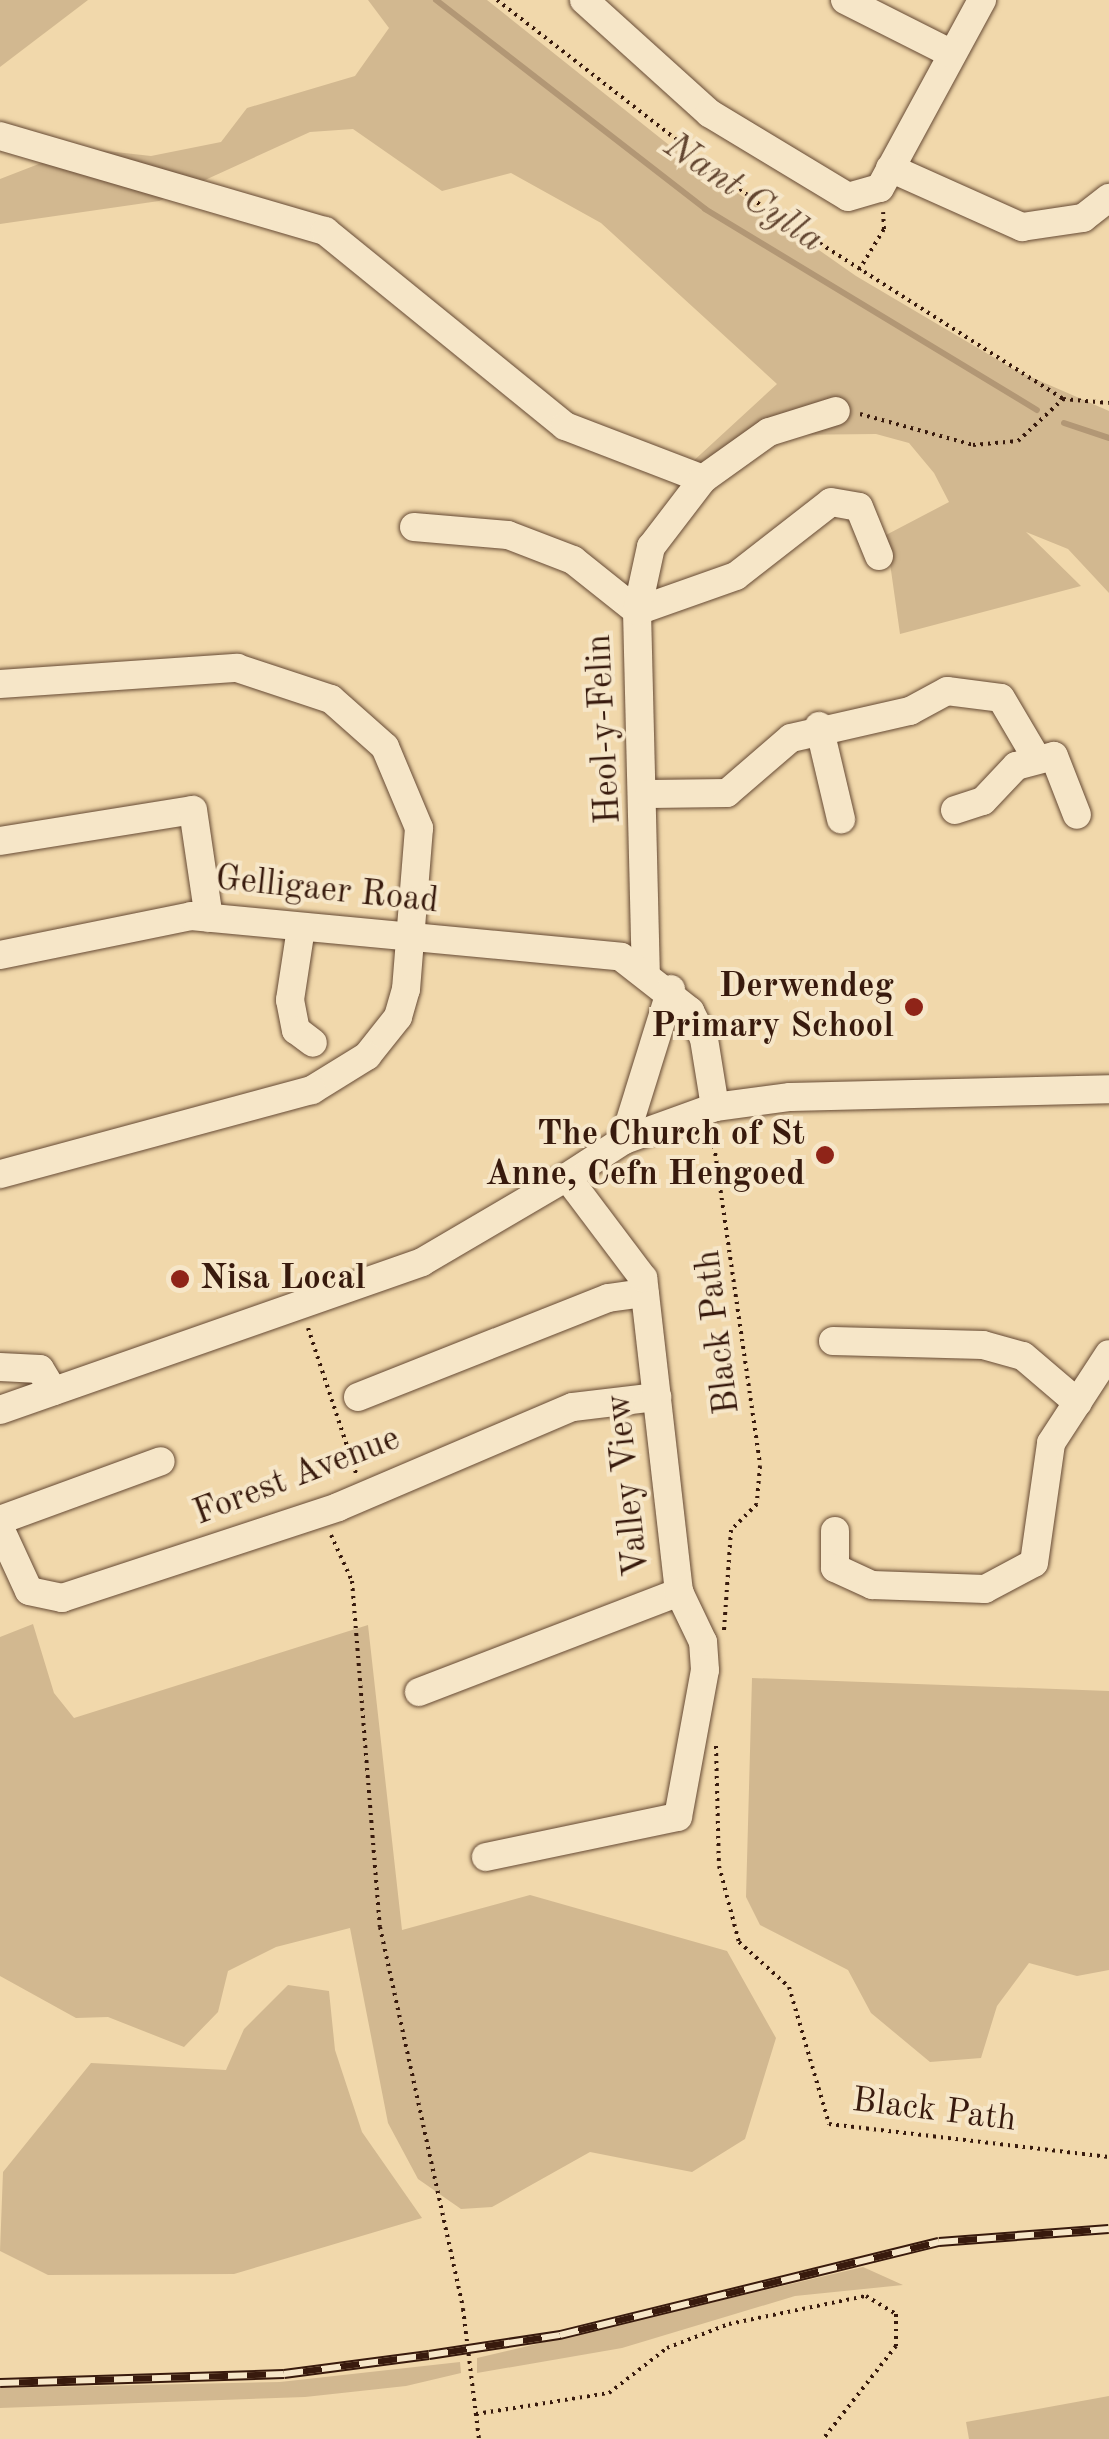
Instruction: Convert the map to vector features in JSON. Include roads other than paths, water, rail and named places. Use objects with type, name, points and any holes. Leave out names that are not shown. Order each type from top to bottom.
[{"type":"street","points":[[584,0],[709,113],[825,187],[848,197],[885,178],[982,0]]},
{"type":"street","points":[[845,0],[952,54]]},
{"type":"street","points":[[0,136],[325,231],[564,426],[703,478]]},
{"type":"street","points":[[885,178],[1022,227],[1083,218],[1109,198]]},
{"type":"street","points":[[638,612],[651,548],[703,478],[770,432],[836,411]]},
{"type":"street","points":[[638,612],[736,576],[831,502],[859,507],[879,556]]},
{"type":"street","name":"Heol-y-Felin","points":[[414,527],[508,534],[573,560],[638,612],[648,794],[646,969]]},
{"type":"street","points":[[0,684],[238,668],[332,699],[385,748],[419,828],[413,939],[398,1018],[343,1073],[0,1174]]},
{"type":"street","points":[[648,794],[727,793],[818,726],[881,718],[947,691],[976,690],[1002,698],[1036,760],[1076,815]]},
{"type":"street","points":[[818,726],[842,819]]},
{"type":"street","points":[[955,810],[983,801],[1036,760]]},
{"type":"street","points":[[0,841],[193,810],[210,918]]},
{"type":"street","name":"Gelligaer Road","points":[[0,955],[210,918],[413,939],[596,952],[646,969],[671,989],[704,1039],[712,1108]]},
{"type":"street","points":[[301,928],[290,1000],[296,1030],[313,1044]]},
{"type":"street","points":[[624,1140],[671,989]]},
{"type":"street","points":[[0,1410],[422,1262],[624,1140],[712,1108],[1109,1089]]},
{"type":"street","name":"Valley View","points":[[419,1692],[679,1592],[645,1293],[567,1177]]},
{"type":"street","points":[[358,1397],[608,1298],[645,1293]]},
{"type":"street","points":[[832,1341],[982,1345],[1023,1356],[1078,1403]]},
{"type":"street","points":[[835,1530],[835,1568],[872,1585],[985,1589],[1034,1563],[1051,1443],[1109,1354]]},
{"type":"street","points":[[0,1367],[40,1368],[53,1392]]},
{"type":"street","name":"Forest Avenue","points":[[0,1528],[29,1591],[47,1600],[322,1512],[573,1407],[657,1397]]},
{"type":"street","points":[[0,1520],[161,1461]]},
{"type":"street","points":[[486,1857],[678,1817],[705,1670],[703,1642],[679,1592]]},
{"type":"waterway","name":"Nant Cylla","points":[[436,0],[705,209],[1037,410]]},
{"type":"waterway","name":"Nant Cylla","points":[[1064,423],[1109,438]]},
{"type":"railway","points":[[0,2383],[284,2374],[429,2355],[560,2335],[939,2242],[1109,2229]]},
{"type":"place","name":"Derwendeg Primary School","points":[[914,1007]]},
{"type":"place","name":"The Church of St Anne, Cefn Hengoed","points":[[825,1155]]},
{"type":"place","name":"Nisa Local","points":[[180,1279]]}]
